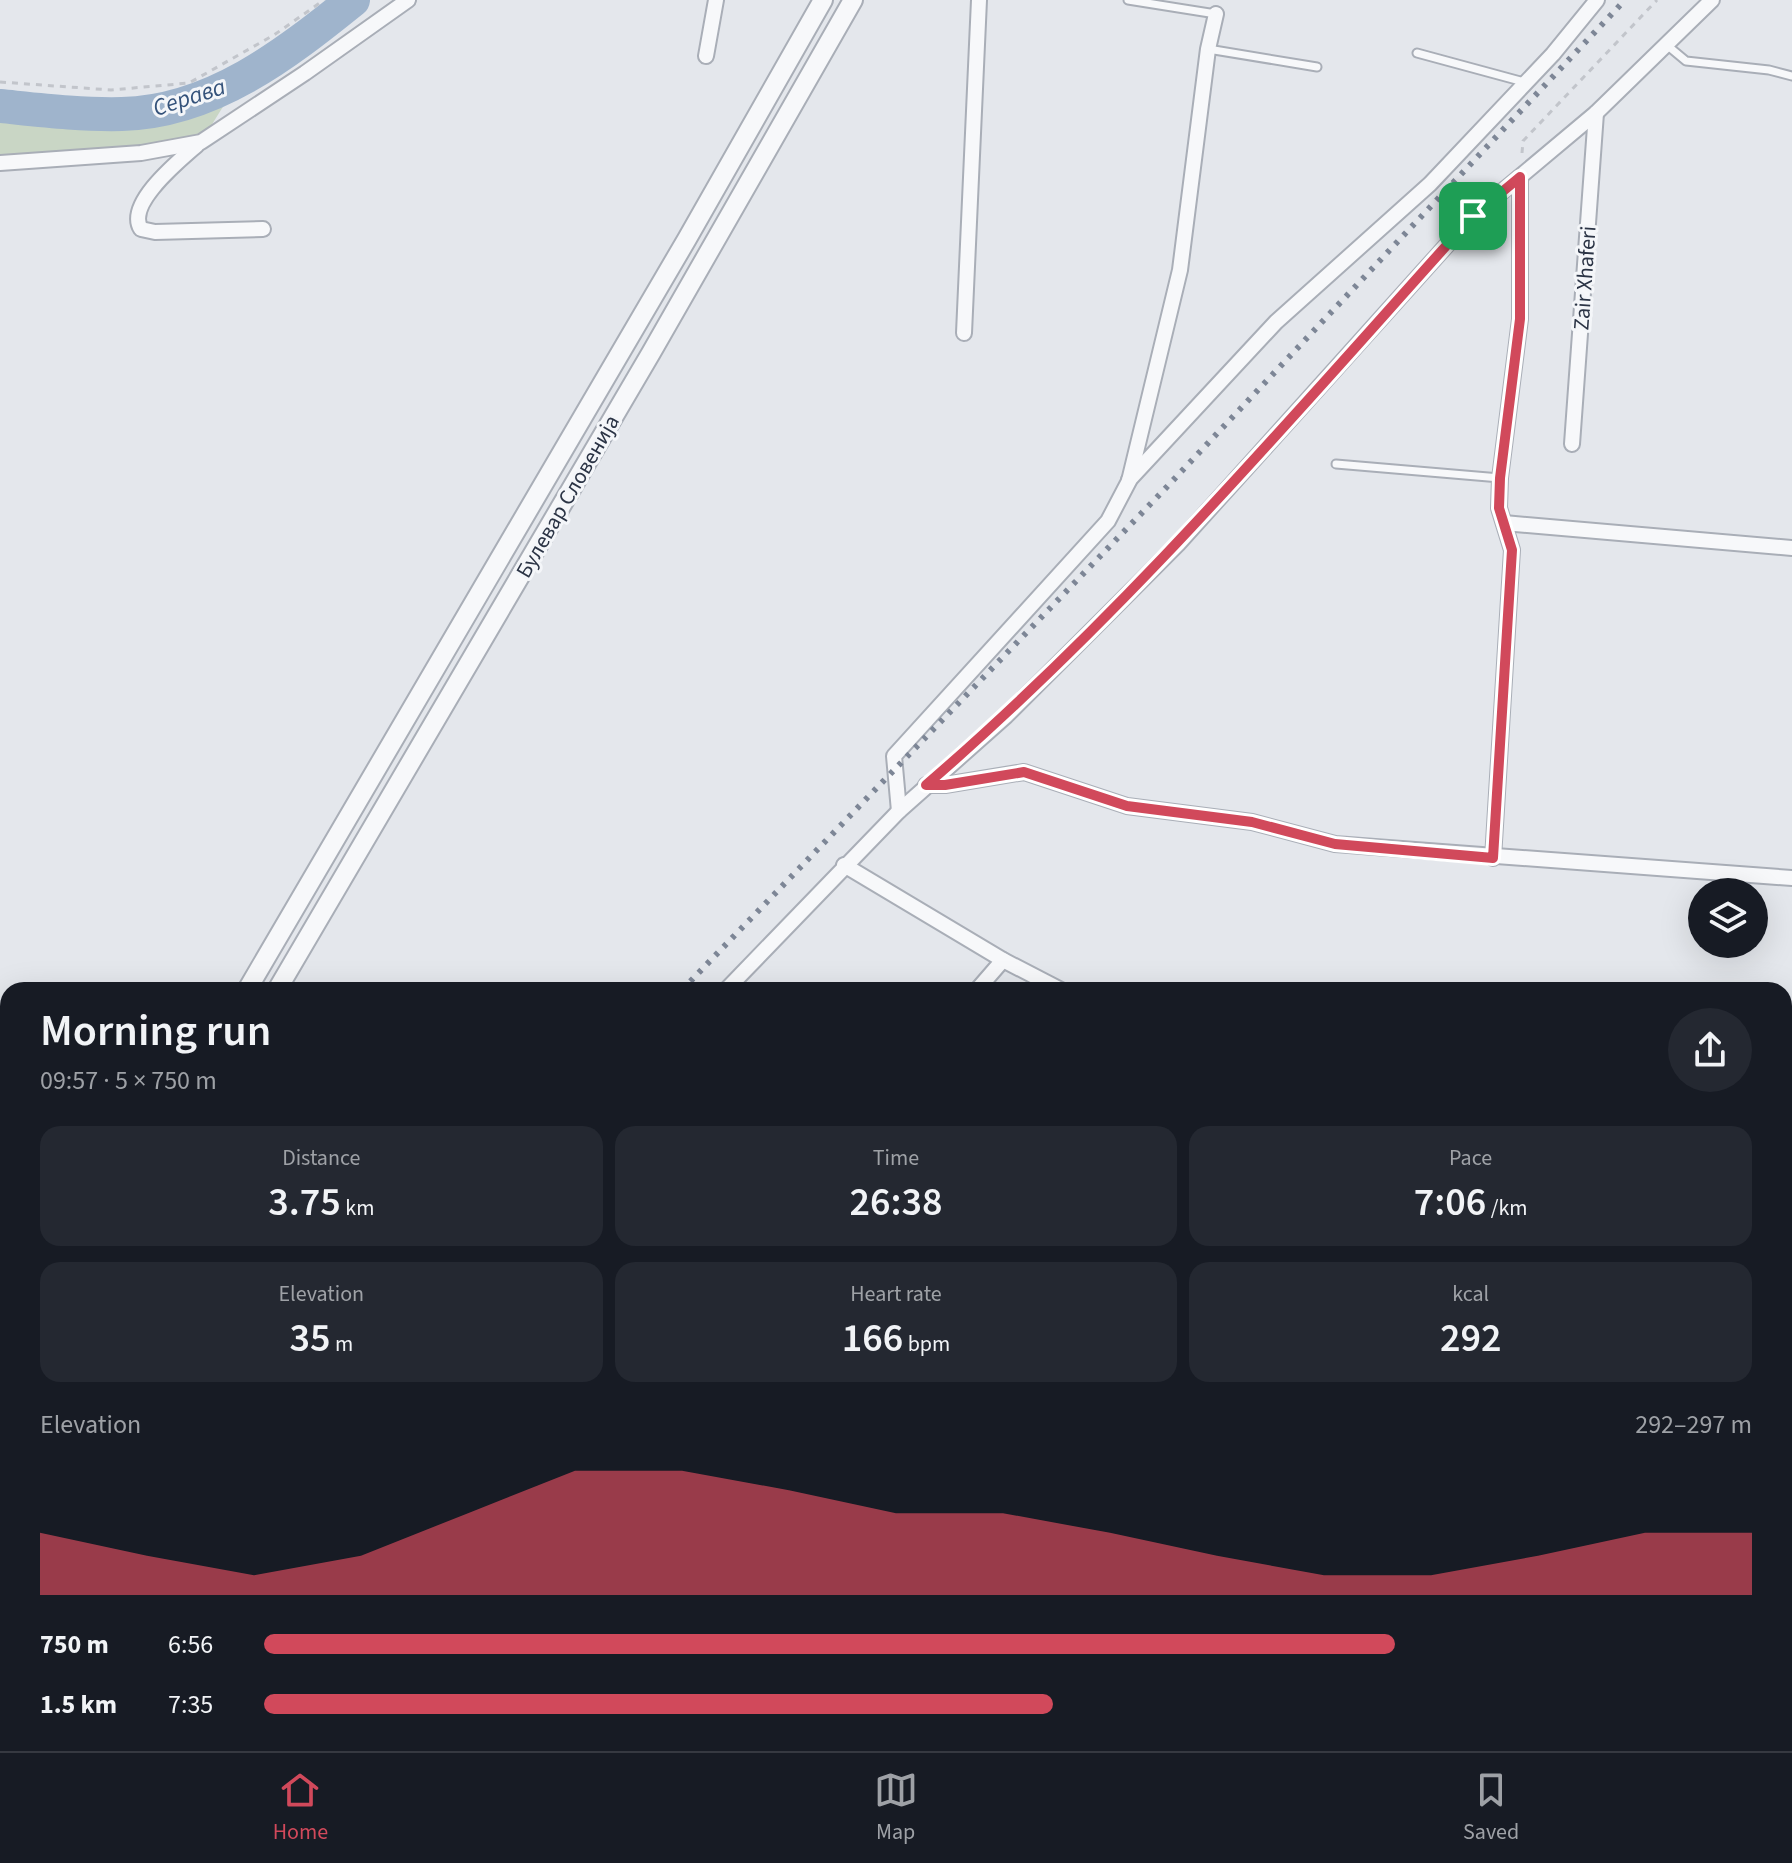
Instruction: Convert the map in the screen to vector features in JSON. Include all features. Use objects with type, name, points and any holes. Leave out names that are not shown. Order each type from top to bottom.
[{"type":"street","points":[[263,229],[155,232],[141,229],[137,216],[147,195],[201,142],[408,0]]},
{"type":"street","points":[[706,56],[716,0]]},
{"type":"street","name":"Булевар Словенија","points":[[252,982],[687,239],[823,0]]},
{"type":"street","name":"Булевар Словенија","points":[[282,982],[651,353],[853,0]]},
{"type":"street","points":[[964,333],[979,0]]},
{"type":"street","points":[[1129,481],[1276,322],[1430,184],[1553,54],[1597,0]]},
{"type":"street","points":[[734,982],[844,865],[926,785],[1006,716],[1178,544],[1473,216],[1596,113],[1712,0]]},
{"type":"street","points":[[899,811],[894,756],[1108,521],[1129,481],[1180,270],[1208,49],[1216,14]]},
{"type":"street","name":"Zair Xhaferi","points":[[1572,444],[1596,113]]},
{"type":"street","points":[[0,163],[141,153],[201,142]]},
{"type":"street","points":[[1493,858],[1512,550],[1499,508],[1500,478],[1520,319],[1520,177]]},
{"type":"street","points":[[1504,523],[1792,548]]},
{"type":"street","points":[[926,785],[945,785],[1024,772],[1127,806],[1252,822],[1335,844],[1792,878]]},
{"type":"street","points":[[844,865],[1046,982]]},
{"type":"street","points":[[984,982],[1003,960]]},
{"type":"lane","points":[[1128,0],[1216,14]]},
{"type":"lane","points":[[1668,46],[1686,61],[1769,70],[1792,76]]},
{"type":"lane","points":[[1208,49],[1317,67]]},
{"type":"lane","points":[[1417,53],[1526,83]]},
{"type":"lane","points":[[1336,464],[1500,478]]},
{"type":"path","points":[[0,82],[111,90],[189,83],[274,35],[324,0]]},
{"type":"path","points":[[1520,177],[1523,141],[1657,0]]},
{"type":"green space","points":[[239,81],[201,142],[0,163],[0,106],[84,114],[148,112],[187,103]]},
{"type":"waterway","name":"Серава","points":[[0,106],[122,114],[155,111],[187,103],[217,91],[274,59],[353,0]]},
{"type":"railway","points":[[690,982],[1162,492],[1625,0]]},
{"type":"route","points":[[1520,177],[1520,319],[1500,478],[1499,508],[1512,550],[1493,858],[1335,844],[1252,822],[1127,806],[1024,772],[945,785],[926,785],[1006,716],[1178,544],[1473,216],[1520,177]]}]
